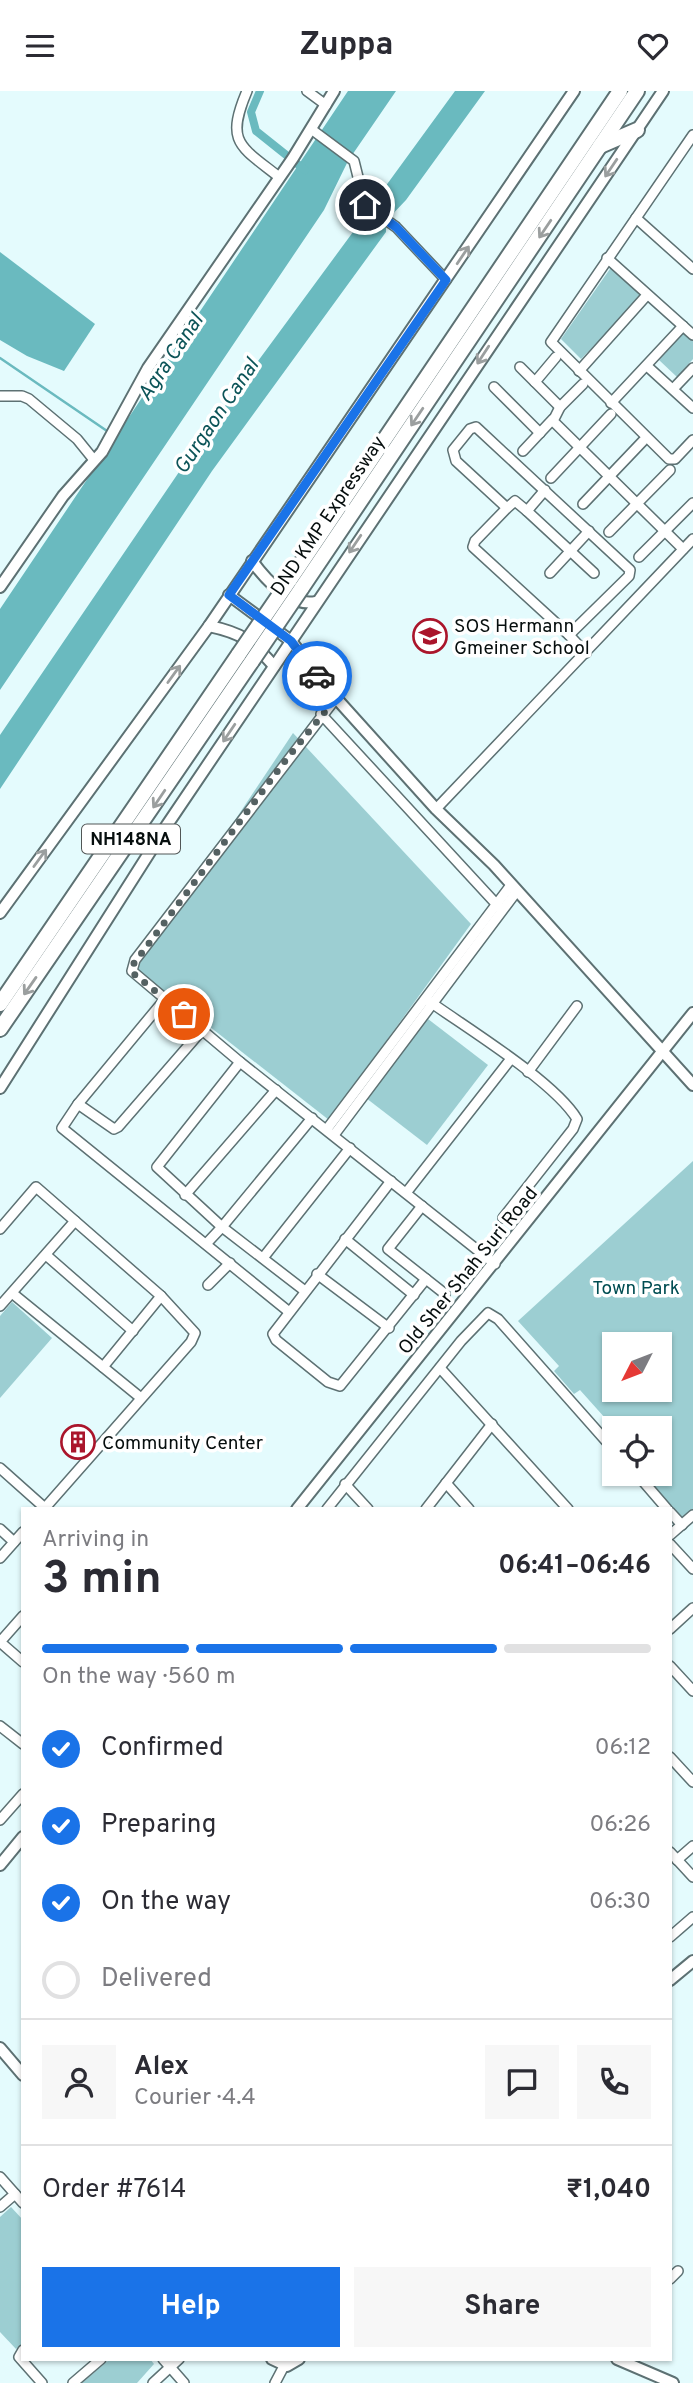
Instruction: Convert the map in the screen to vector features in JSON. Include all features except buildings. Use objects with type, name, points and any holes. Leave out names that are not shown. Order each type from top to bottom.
[{"type":"highway","name":"DND KMP Expressway","points":[[0,1029],[620,91]]},
{"type":"highway","name":"DND KMP Expressway","points":[[295,585],[637,91]]},
{"type":"highway","points":[[600,146],[637,130]]},
{"type":"highway","name":"DND KMP Expressway","points":[[0,1004],[246,658]]},
{"type":"street","points":[[247,91],[236,118],[236,134],[245,151],[279,177]]},
{"type":"street","points":[[307,91],[326,105]]},
{"type":"street","points":[[0,587],[63,496],[98,456],[119,425],[148,368],[290,162],[334,91]]},
{"type":"street","points":[[0,913],[209,626],[573,91]]},
{"type":"street","points":[[0,1088],[167,825],[663,91]]},
{"type":"street","points":[[311,129],[354,161],[365,205],[396,227],[446,280]]},
{"type":"street","points":[[693,135],[552,339],[554,347],[671,460],[693,440]]},
{"type":"street","points":[[636,218],[693,269]]},
{"type":"street","points":[[607,258],[693,335]]},
{"type":"street","points":[[579,371],[647,295]]},
{"type":"street","points":[[611,403],[683,326]]},
{"type":"street","points":[[535,382],[556,357]]},
{"type":"street","points":[[647,366],[693,408]]},
{"type":"street","points":[[520,367],[561,407]]},
{"type":"street","points":[[673,389],[693,368]]},
{"type":"street","points":[[523,451],[583,384]]},
{"type":"street","points":[[494,387],[540,433]]},
{"type":"street","points":[[0,396],[30,399],[98,456]]},
{"type":"street","points":[[551,478],[611,414]]},
{"type":"street","points":[[553,419],[683,549]]},
{"type":"street","points":[[507,507],[453,457],[453,450],[471,427],[476,427],[545,490],[630,573],[569,635]]},
{"type":"street","points":[[583,504],[643,441]]},
{"type":"street","points":[[609,532],[670,470]]},
{"type":"street","points":[[527,511],[545,490]]},
{"type":"street","points":[[586,653],[473,547],[475,541],[515,501],[594,573]]},
{"type":"street","points":[[639,557],[693,502]]},
{"type":"street","points":[[550,573],[589,531]]},
{"type":"street","points":[[436,809],[693,539]]},
{"type":"street","points":[[252,561],[265,579],[288,596],[307,604],[316,602]]},
{"type":"street","points":[[229,595],[291,641],[336,698],[436,809],[514,888],[693,1085]]},
{"type":"street","points":[[209,626],[237,632],[255,645],[274,666]]},
{"type":"street","points":[[336,698],[321,714],[135,960],[132,966],[134,974],[240,1062],[495,1264]]},
{"type":"street","points":[[321,714],[500,907]]},
{"type":"street","points":[[330,1132],[514,888]]},
{"type":"street","points":[[165,999],[63,1123],[65,1132],[288,1311]]},
{"type":"street","points":[[429,1001],[528,1072],[571,1109],[577,1119],[573,1129],[503,1218]]},
{"type":"street","points":[[528,1072],[577,1006]]},
{"type":"street","name":"Old Sher Shah Suri Road","points":[[298,1507],[495,1264],[693,1013]]},
{"type":"street","points":[[78,1104],[114,1129],[118,1127],[203,1029]]},
{"type":"street","points":[[406,1193],[510,1059]]},
{"type":"street","points":[[240,1062],[157,1167],[184,1195],[222,1227],[305,1291]]},
{"type":"street","points":[[184,1195],[276,1090]]},
{"type":"street","points":[[206,1244],[312,1118]]},
{"type":"street","points":[[263,1258],[350,1148]]},
{"type":"street","points":[[391,1181],[274,1329],[276,1341],[336,1386],[345,1382],[426,1279]]},
{"type":"street","points":[[0,1229],[36,1187],[161,1296],[195,1333],[191,1342],[46,1507]]},
{"type":"street","points":[[422,1206],[388,1249],[445,1294]]},
{"type":"street","points":[[0,1306],[75,1221]]},
{"type":"street","points":[[345,1239],[414,1295]]},
{"type":"street","points":[[46,1255],[133,1331]]},
{"type":"street","points":[[208,1285],[230,1263]]},
{"type":"street","points":[[317,1274],[389,1328]]},
{"type":"street","points":[[12,1293],[141,1398]]},
{"type":"street","points":[[103,1367],[161,1296]]},
{"type":"street","points":[[328,1507],[484,1315],[492,1314],[602,1437]]},
{"type":"street","points":[[440,1368],[566,1507]]},
{"type":"street","points":[[428,1507],[492,1424]]},
{"type":"street","points":[[0,1468],[44,1507]]},
{"type":"street","points":[[446,1483],[467,1507]]},
{"type":"street","points":[[345,1484],[366,1507]]},
{"type":"street","points":[[647,1486],[665,1507]]},
{"type":"street","points":[[672,1515],[682,1525]]},
{"type":"street","points":[[672,1533],[693,1515]]},
{"type":"street","points":[[0,1529],[14,1542]]},
{"type":"street","points":[[0,1558],[21,1534]]},
{"type":"street","points":[[672,1546],[693,1569]]},
{"type":"street","points":[[672,1627],[693,1608]]},
{"type":"street","points":[[21,1618],[0,1642],[21,1660]]},
{"type":"street","points":[[672,1669],[693,1692]]},
{"type":"street","points":[[1,1729],[21,1743]]},
{"type":"street","points":[[672,1759],[693,1782]]},
{"type":"street","points":[[0,1820],[21,1796]]},
{"type":"street","points":[[0,1865],[21,1839]]},
{"type":"street","points":[[677,1860],[693,1846]]},
{"type":"street","points":[[672,1854],[693,1878]]},
{"type":"street","points":[[672,1936],[693,1917]]},
{"type":"street","points":[[672,1978],[693,1961]]},
{"type":"street","points":[[0,2048],[21,2073]]},
{"type":"street","points":[[0,2177],[21,2201]]},
{"type":"street","points":[[0,2207],[15,2194]]},
{"type":"street","points":[[672,2277],[678,2271]]},
{"type":"street","points":[[23,2361],[42,2383]]},
{"type":"street","points":[[73,2383],[99,2361]]},
{"type":"street","points":[[165,2361],[184,2383]]},
{"type":"street","points":[[153,2383],[177,2361]]},
{"type":"street","points":[[275,2361],[284,2366]]},
{"type":"street","points":[[275,2383],[284,2366],[295,2361]]},
{"type":"street","points":[[622,2361],[673,2383]]},
{"type":"green space","points":[[612,266],[643,295],[581,359],[561,339]]},
{"type":"green space","points":[[685,331],[693,339],[693,359],[677,377],[659,360]]},
{"type":"green space","points":[[293,733],[471,924],[329,1120],[136,969]]},
{"type":"green space","points":[[428,1019],[488,1065],[427,1145],[366,1098]]},
{"type":"green space","name":"Town Park","points":[[693,1161],[693,1510],[681,1521],[672,1507],[669,1507],[650,1486],[672,1486],[672,1416],[603,1416],[580,1390],[574,1394],[554,1371],[559,1366],[518,1321]]},
{"type":"green space","points":[[12,1302],[52,1338],[0,1398],[0,1316]]},
{"type":"green space","points":[[11,2207],[21,2218],[21,2345],[16,2349],[0,2332],[0,2217]]},
{"type":"green space","points":[[108,2361],[152,2361],[154,2364],[137,2383],[82,2383]]},
{"type":"water","name":"Agra Canal","points":[[348,91],[396,91],[348,161],[324,210],[0,690],[0,609]]},
{"type":"water","points":[[455,91],[485,91],[406,200],[386,221],[386,232],[212,471],[0,789],[0,735],[211,425],[367,213],[373,217],[380,207],[385,187]]},
{"type":"water","points":[[0,252],[95,324],[64,371],[27,356],[0,340]]},
{"type":"waterway","points":[[260,91],[251,112],[256,131],[305,170]]},
{"type":"waterway","points":[[0,358],[110,433]]},
{"type":"way so far","points":[[184,1014],[134,974],[132,966],[285,761],[336,698],[317,676]]},
{"type":"place","name":"SOS Hermann Gmeiner School","points":[[430,636]]},
{"type":"place","name":"Community Center","points":[[78,1442]]},
{"type":"route","points":[[317,676],[291,641],[229,595],[446,280],[396,227],[365,205]]},
{"type":"water label","name":"Gurgaon Canal","points":[[216,416]]}]
